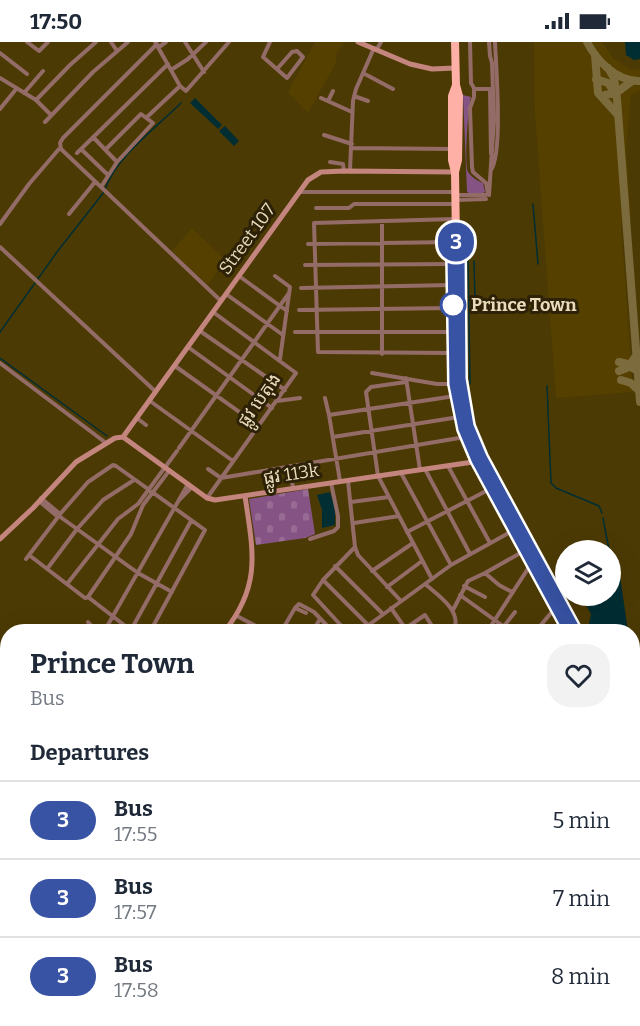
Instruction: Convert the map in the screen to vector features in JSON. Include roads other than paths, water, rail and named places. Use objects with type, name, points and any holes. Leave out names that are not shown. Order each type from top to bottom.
[{"type":"highway","points":[[455,42],[456,85],[459,96],[458,160],[455,172],[456,242],[460,254],[458,384],[469,436]]},
{"type":"highway","points":[[455,172],[452,160],[452,96],[456,85]]},
{"type":"highway","points":[[456,242],[452,264],[453,308],[457,332]]},
{"type":"highway","points":[[458,384],[456,396],[460,417],[479,459],[535,562],[565,624]]},
{"type":"highway","points":[[517,528],[525,550],[535,562],[572,624]]},
{"type":"street","points":[[27,42],[39,51],[48,42]]},
{"type":"street","points":[[36,100],[96,42]]},
{"type":"street","points":[[111,42],[117,51]]},
{"type":"street","points":[[45,123],[93,72],[128,42]]},
{"type":"street","points":[[166,42],[157,45],[63,138],[60,143],[61,149],[221,301]]},
{"type":"street","points":[[185,42],[204,72]]},
{"type":"street","points":[[171,70],[193,55],[206,42]]},
{"type":"street","points":[[157,45],[180,86],[186,91],[229,42]]},
{"type":"street","points":[[270,42],[263,57],[277,69],[288,78],[303,57],[297,51],[292,52],[277,69]]},
{"type":"street","points":[[358,42],[410,64],[432,69],[455,68]]},
{"type":"street","points":[[347,170],[352,146],[354,96],[375,49],[381,42]]},
{"type":"street","points":[[470,42],[471,83],[474,89],[471,108],[472,167],[473,172],[486,183],[487,196]]},
{"type":"street","points":[[489,42],[495,142],[495,162],[490,171]]},
{"type":"street","points":[[487,196],[497,124],[495,42]]},
{"type":"street","points":[[0,52],[27,74]]},
{"type":"street","points":[[77,153],[168,64]]},
{"type":"street","points":[[24,93],[43,71]]},
{"type":"street","points":[[363,73],[393,88]]},
{"type":"street","points":[[0,78],[36,100],[51,115]]},
{"type":"street","points":[[147,117],[180,86]]},
{"type":"street","points":[[0,109],[17,88]]},
{"type":"street","points":[[474,89],[489,89],[492,158]]},
{"type":"street","points":[[328,101],[333,91]]},
{"type":"street","points":[[354,96],[368,101]]},
{"type":"street","points":[[321,98],[352,112]]},
{"type":"street","points":[[102,188],[117,162],[152,124],[143,113],[140,114],[106,149]]},
{"type":"street","points":[[324,135],[352,146],[452,149]]},
{"type":"street","points":[[93,137],[117,162]]},
{"type":"street","points":[[0,224],[29,184],[61,149]]},
{"type":"street","points":[[81,149],[108,175]]},
{"type":"street","points":[[330,162],[343,164],[347,170]]},
{"type":"street","name":"Street 107","points":[[123,437],[308,180],[321,172],[347,170],[455,172]]},
{"type":"street","points":[[69,214],[95,182]]},
{"type":"street","points":[[300,192],[455,198]]},
{"type":"street","points":[[316,208],[349,208],[354,204],[487,196]]},
{"type":"street","points":[[455,219],[315,221],[314,244],[318,352],[457,353]]},
{"type":"street","points":[[382,221],[382,354]]},
{"type":"street","points":[[308,244],[456,242]]},
{"type":"street","points":[[0,247],[156,392]]},
{"type":"street","points":[[305,265],[452,264]]},
{"type":"street","points":[[239,276],[287,311]]},
{"type":"street","points":[[275,276],[288,285],[289,293],[280,359]]},
{"type":"street","points":[[301,288],[453,285]]},
{"type":"street","points":[[88,597],[131,534],[150,492],[178,449],[289,293]]},
{"type":"street","points":[[226,294],[283,335]]},
{"type":"street","points":[[298,310],[453,308]]},
{"type":"street","name":"ផ្លូវ បេតុង","points":[[207,498],[296,373],[280,359],[213,312]]},
{"type":"street","points":[[200,331],[285,390]]},
{"type":"street","points":[[295,332],[457,332]]},
{"type":"street","points":[[188,347],[272,408]]},
{"type":"street","points":[[0,363],[106,443]]},
{"type":"street","points":[[175,366],[259,426]]},
{"type":"street","points":[[372,373],[437,384],[458,384]]},
{"type":"street","points":[[406,380],[422,470],[470,554]]},
{"type":"street","points":[[406,380],[368,389],[366,392],[378,476],[432,579]]},
{"type":"street","points":[[329,416],[456,396]]},
{"type":"street","points":[[277,401],[300,398]]},
{"type":"street","points":[[325,398],[340,482]]},
{"type":"street","points":[[150,400],[233,461]]},
{"type":"street","points":[[333,437],[460,417]]},
{"type":"street","points":[[138,419],[146,425]]},
{"type":"street","points":[[208,469],[221,478],[469,436]]},
{"type":"street","points":[[0,539],[40,500],[70,466],[115,438],[123,437],[207,498]]},
{"type":"street","name":"ផ្លូវ 113k","points":[[207,498],[215,500],[245,496],[448,466],[479,459]]},
{"type":"street","points":[[123,624],[88,597],[85,598],[27,557],[88,482],[112,465],[205,530],[154,624]]},
{"type":"street","points":[[290,466],[293,489]]},
{"type":"street","points":[[448,466],[490,543]]},
{"type":"street","points":[[401,473],[451,565]]},
{"type":"street","points":[[47,569],[77,529],[103,500],[134,480]]},
{"type":"street","points":[[348,481],[355,547],[358,555],[401,602]]},
{"type":"street","points":[[310,539],[334,531],[338,527],[331,483]]},
{"type":"street","points":[[108,624],[173,508],[190,486]]},
{"type":"street","points":[[407,532],[494,486]]},
{"type":"street","points":[[67,584],[120,518],[150,492]]},
{"type":"street","points":[[230,624],[237,616],[250,586],[253,565],[245,496]]},
{"type":"street","points":[[351,502],[389,497]]},
{"type":"street","points":[[40,500],[116,558],[172,592]]},
{"type":"street","points":[[132,509],[139,514]]},
{"type":"street","points":[[354,523],[399,516]]},
{"type":"street","points":[[136,624],[191,522]]},
{"type":"street","points":[[369,624],[451,565],[517,528]]},
{"type":"street","points":[[372,571],[413,543]]},
{"type":"street","points":[[339,624],[313,597],[322,580],[355,547]]},
{"type":"street","points":[[454,624],[453,610],[464,586],[471,578],[485,573],[525,550]]},
{"type":"street","points":[[387,587],[422,561]]},
{"type":"street","points":[[493,624],[512,592],[535,562]]},
{"type":"street","points":[[335,566],[383,614]]},
{"type":"street","points":[[485,573],[512,592]]},
{"type":"street","points":[[322,580],[367,624]]},
{"type":"street","points":[[425,584],[453,610]]},
{"type":"street","points":[[464,586],[485,597]]},
{"type":"street","points":[[460,595],[501,624]]},
{"type":"street","points":[[285,624],[297,605],[314,612],[325,624]]},
{"type":"street","points":[[542,624],[556,607]]},
{"type":"street","points":[[296,608],[306,613]]},
{"type":"street","points":[[391,608],[402,624]]},
{"type":"street","points":[[506,624],[515,612]]},
{"type":"street","points":[[412,624],[426,615],[431,624]]},
{"type":"street","points":[[237,616],[252,624]]},
{"type":"street","points":[[317,624],[320,619]]},
{"type":"water","points":[[625,42],[640,42],[640,59],[634,60],[626,55]]},
{"type":"water","points":[[195,98],[222,125],[218,129],[190,103]]},
{"type":"water","points":[[225,126],[239,141],[234,146],[219,131]]},
{"type":"water","points":[[330,492],[335,507],[335,525],[322,528],[322,510],[317,495]]},
{"type":"water","points":[[621,583],[627,624],[590,624],[591,614],[587,606],[621,606]]},
{"type":"waterway","points":[[0,332],[57,252],[104,192],[109,179],[126,155],[181,103]]},
{"type":"waterway","points":[[533,204],[538,264]]},
{"type":"waterway","points":[[468,252],[470,384]]},
{"type":"waterway","points":[[474,261],[475,301],[479,306],[517,303]]},
{"type":"waterway","points":[[475,294],[484,304]]},
{"type":"waterway","points":[[0,358],[107,436]]},
{"type":"waterway","points":[[547,386],[551,483],[556,488],[599,506],[602,513]]},
{"type":"waterway","points":[[603,518],[607,540]]},
{"type":"place","name":"Prince Town","points":[[453,305]]}]
